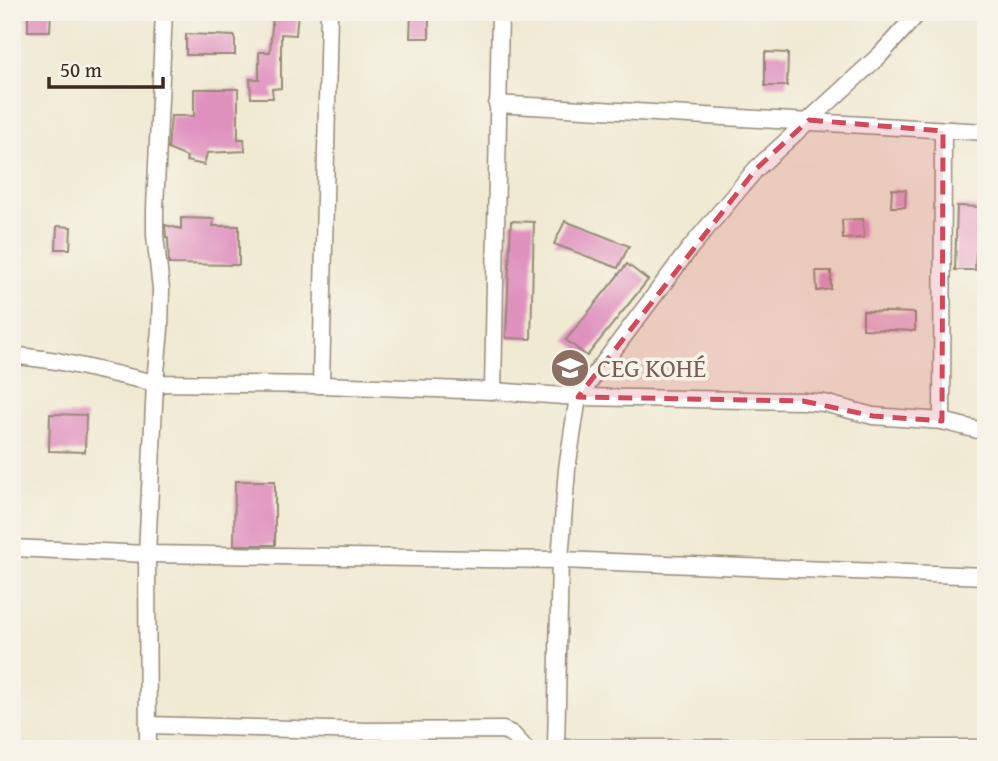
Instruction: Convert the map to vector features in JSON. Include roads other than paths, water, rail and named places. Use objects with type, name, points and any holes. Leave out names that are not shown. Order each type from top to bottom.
[{"type":"street","points":[[148,749],[147,554],[160,329],[155,208],[164,12]]},
{"type":"street","points":[[321,385],[329,12]]},
{"type":"street","points":[[493,390],[500,12]]},
{"type":"street","points":[[919,12],[880,55],[756,169],[690,248],[578,397],[567,468],[560,560],[556,748],[986,748]]},
{"type":"street","points":[[498,104],[986,132]]},
{"type":"street","points":[[942,421],[943,131]]},
{"type":"street","points":[[12,355],[57,361],[155,383],[321,385],[493,390],[578,397],[803,401],[824,403],[873,416],[942,421],[986,432]]},
{"type":"street","points":[[12,548],[281,557],[316,555],[560,560],[986,576]]},
{"type":"street","points":[[148,725],[367,731],[503,730],[512,734],[526,749]]},
{"type":"place","name":"CEG KOHÉ","points":[[570,368]]}]
